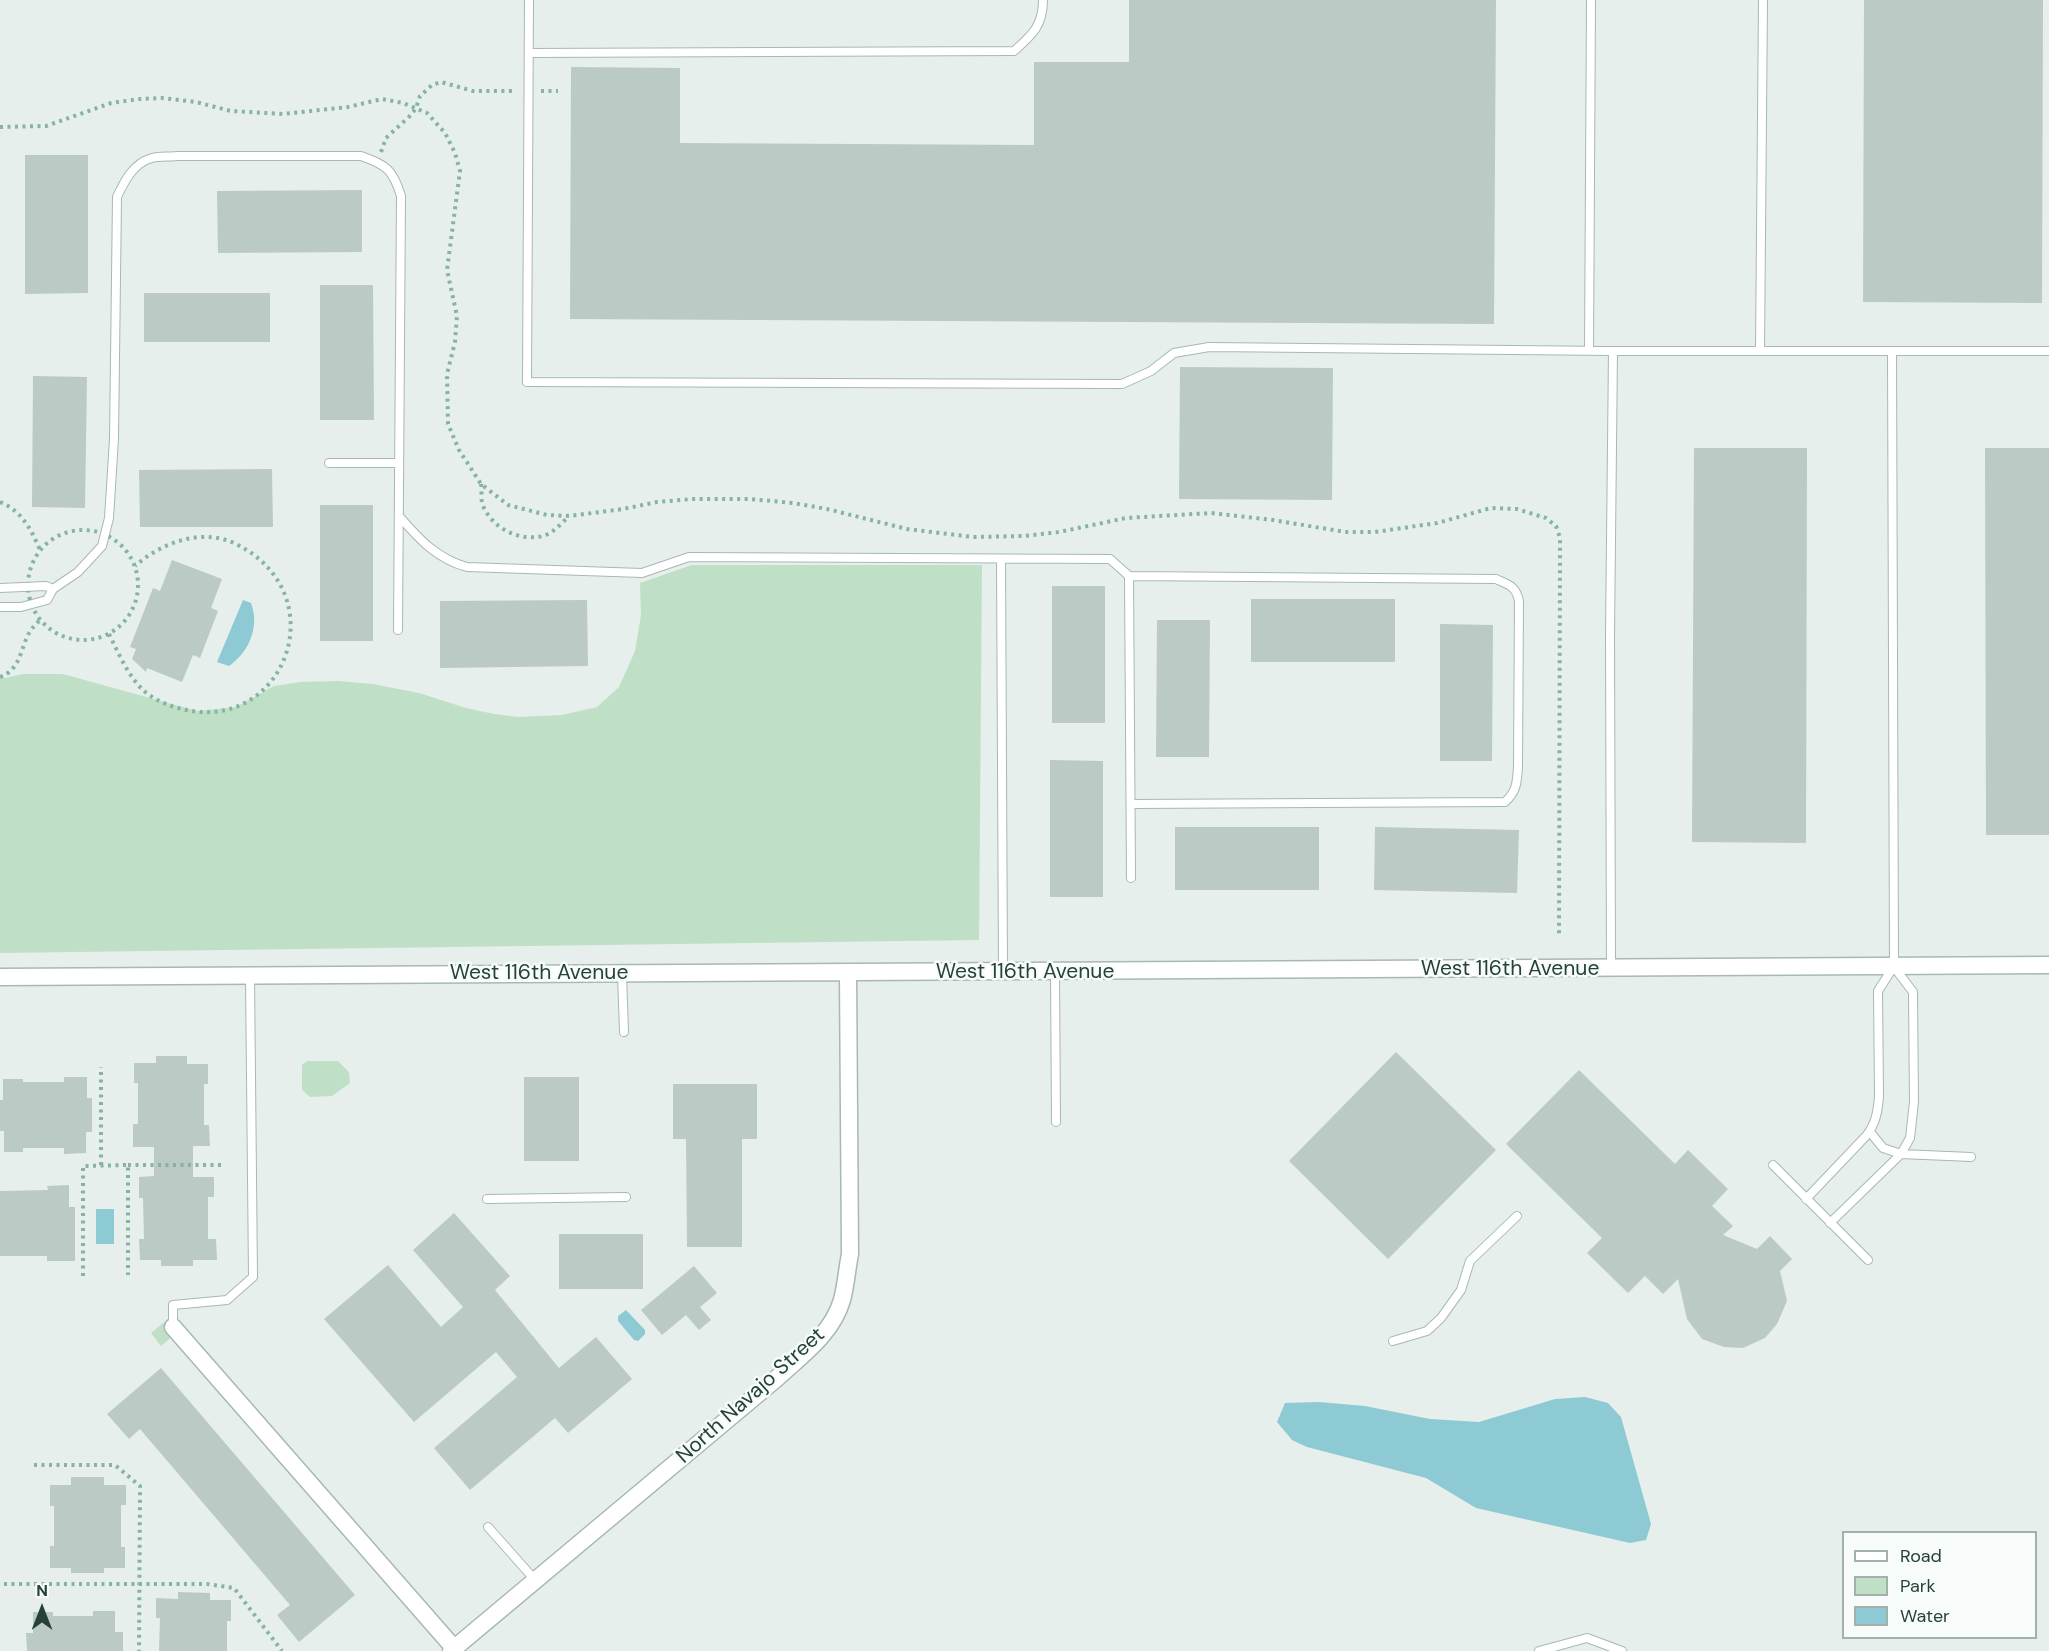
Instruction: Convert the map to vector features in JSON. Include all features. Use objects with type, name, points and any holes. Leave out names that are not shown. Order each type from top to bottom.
[{"type":"street","name":"West 116th Avenue","points":[[0,977],[2049,965]]},
{"type":"street","name":"North Navajo Street","points":[[453,1650],[777,1378],[827,1330],[843,1298],[850,1254],[848,973]]},
{"type":"street","points":[[173,1327],[453,1650]]},
{"type":"lane","points":[[529,0],[527,382],[1122,384],[1151,371],[1174,353],[1209,347],[1612,351],[2049,351]]},
{"type":"lane","points":[[529,53],[1014,51],[1034,33],[1043,15],[1043,0]]},
{"type":"lane","points":[[1589,350],[1591,0]]},
{"type":"lane","points":[[1760,351],[1763,0]]},
{"type":"lane","points":[[0,607],[21,607],[42,603],[50,597],[53,589],[78,572],[98,551],[106,535],[110,518],[114,439],[117,197],[127,176],[151,158],[362,156],[379,162],[390,171],[396,180],[401,196],[398,630]]},
{"type":"lane","points":[[1611,968],[1612,351]]},
{"type":"lane","points":[[1806,1199],[1870,1132],[1878,1112],[1880,1096],[1878,991],[1894,966],[1892,351]]},
{"type":"lane","points":[[329,463],[399,463]]},
{"type":"lane","points":[[399,516],[434,552],[454,564],[468,567],[642,573],[689,557],[1110,559],[1129,576],[1496,579],[1510,585],[1517,592],[1519,601],[1518,766],[1513,795],[1504,802],[1131,804]]},
{"type":"lane","points":[[1001,559],[1003,971]]},
{"type":"lane","points":[[1129,576],[1131,878]]},
{"type":"lane","points":[[0,588],[46,586],[53,589]]},
{"type":"lane","points":[[1830,1223],[1901,1154],[1910,1138],[1914,1102],[1913,992],[1894,966]]},
{"type":"lane","points":[[1055,972],[1056,1122]]},
{"type":"lane","points":[[622,973],[624,1032]]},
{"type":"lane","points":[[173,1327],[173,1305],[226,1300],[253,1277],[250,976]]},
{"type":"lane","points":[[1870,1132],[1883,1148],[1901,1154],[1971,1156]]},
{"type":"lane","points":[[1773,1166],[1868,1260]]},
{"type":"lane","points":[[487,1198],[626,1197]]},
{"type":"lane","points":[[1393,1341],[1427,1331],[1441,1318],[1461,1290],[1470,1261],[1517,1216]]},
{"type":"lane","points":[[488,1527],[536,1580]]},
{"type":"lane","points":[[1539,1651],[1587,1638],[1622,1651]]},
{"type":"path","points":[[379,162],[386,138],[416,108],[420,96],[432,84],[441,82],[473,91],[558,91]]},
{"type":"path","points":[[0,127],[46,126],[111,104],[162,98],[196,102],[231,111],[283,114],[348,107],[382,99],[403,103],[427,113],[445,133],[455,153],[460,171],[447,270],[457,316],[455,342],[447,374],[448,424],[459,450],[481,484],[508,505],[547,515],[569,516],[657,502],[692,499],[750,499],[793,503],[907,529],[973,537],[1024,536],[1126,518],[1174,514],[1211,513],[1243,516],[1345,532],[1402,530],[1491,508],[1517,509],[1546,518],[1556,526],[1560,548],[1559,934]]},
{"type":"path","points":[[481,484],[482,503],[492,520],[506,531],[520,536],[543,536],[556,529],[569,516]]},
{"type":"path","points":[[0,502],[11,507],[23,518],[40,550]]},
{"type":"path","points":[[109,634],[124,664],[142,689],[168,706],[197,713],[228,710],[255,696],[276,675],[288,650],[292,623],[287,596],[273,572],[254,553],[229,541],[202,537],[175,542],[150,553],[135,566]]},
{"type":"path","points":[[0,677],[15,667],[27,636],[40,620]]},
{"type":"path","points":[[101,1067],[101,1166]]},
{"type":"path","points":[[83,1276],[83,1166],[223,1165]]},
{"type":"path","points":[[128,1166],[128,1275]]},
{"type":"path","points":[[75,1223],[83,1223]]},
{"type":"path","points":[[34,1466],[115,1465],[140,1486],[139,1651]]},
{"type":"path","points":[[4,1584],[207,1584],[234,1588],[282,1651]]},
{"type":"green space","points":[[692,565],[982,565],[979,940],[0,953],[0,679],[23,674],[63,674],[197,711],[236,707],[274,686],[300,682],[338,681],[373,684],[419,693],[494,714],[518,717],[562,715],[597,707],[619,687],[635,651],[641,615],[640,583]]},
{"type":"green space","points":[[307,1061],[338,1061],[349,1072],[350,1083],[332,1096],[310,1097],[302,1090],[302,1065]]},
{"type":"green space","points":[[163,1323],[174,1335],[161,1346],[151,1333]]},
{"type":"water","points":[[243,600],[251,603],[253,630],[242,654],[229,666],[217,662]]},
{"type":"water","points":[[96,1209],[114,1209],[114,1244],[96,1244]]},
{"type":"water","points":[[626,1310],[645,1330],[645,1334],[638,1341],[634,1340],[618,1321],[618,1316]]},
{"type":"water","points":[[1585,1397],[1608,1403],[1621,1417],[1651,1524],[1646,1540],[1630,1543],[1476,1508],[1426,1478],[1307,1447],[1292,1440],[1277,1422],[1285,1403],[1319,1402],[1365,1406],[1430,1419],[1479,1422],[1555,1399]]},
{"type":"building","points":[[1129,0],[1496,0],[1494,324],[570,319],[571,67],[680,68],[680,143],[1034,145],[1034,62],[1129,62]]},
{"type":"building","points":[[1864,0],[2043,0],[2042,303],[1863,302]]},
{"type":"building","points":[[25,155],[88,155],[88,293],[25,294]]},
{"type":"building","points":[[362,190],[362,252],[218,253],[217,191]]},
{"type":"building","points":[[320,285],[373,285],[374,420],[320,420]]},
{"type":"building","points":[[144,293],[270,293],[270,342],[144,342]]},
{"type":"building","points":[[1180,367],[1333,368],[1332,500],[1179,499]]},
{"type":"building","points":[[33,376],[87,377],[85,508],[32,507]]},
{"type":"building","points":[[1694,448],[1807,448],[1806,843],[1692,842]]},
{"type":"building","points":[[1985,448],[2049,448],[2049,835],[1986,835]]},
{"type":"building","points":[[272,469],[273,527],[140,527],[139,470]]},
{"type":"building","points":[[320,505],[373,505],[373,641],[320,641]]},
{"type":"building","points":[[172,560],[222,579],[211,608],[218,611],[200,658],[193,655],[182,682],[147,668],[146,672],[132,659],[136,649],[130,647],[153,588],[160,591]]},
{"type":"building","points":[[1052,586],[1105,586],[1105,723],[1052,723]]},
{"type":"building","points":[[1251,599],[1395,599],[1395,662],[1251,662]]},
{"type":"building","points":[[587,600],[588,666],[440,668],[440,601]]},
{"type":"building","points":[[1157,620],[1210,620],[1209,757],[1156,757]]},
{"type":"building","points":[[1440,624],[1493,625],[1492,761],[1440,761]]},
{"type":"building","points":[[1050,760],[1103,761],[1103,897],[1050,897]]},
{"type":"building","points":[[1175,827],[1319,827],[1319,890],[1175,890]]},
{"type":"building","points":[[1375,827],[1519,830],[1517,893],[1374,890]]},
{"type":"building","points":[[1396,1052],[1496,1150],[1388,1259],[1289,1161]]},
{"type":"building","points":[[156,1056],[187,1056],[187,1064],[208,1064],[208,1084],[204,1084],[204,1125],[209,1125],[210,1146],[193,1146],[193,1177],[214,1177],[214,1197],[208,1197],[208,1239],[216,1239],[217,1260],[193,1260],[193,1266],[161,1266],[161,1260],[140,1260],[139,1239],[144,1239],[143,1198],[139,1198],[139,1177],[154,1176],[154,1147],[133,1147],[133,1124],[138,1124],[138,1083],[134,1083],[134,1063],[156,1063]]},
{"type":"building","points":[[1579,1070],[1675,1164],[1688,1150],[1728,1189],[1712,1206],[1733,1226],[1723,1235],[1757,1249],[1770,1236],[1792,1259],[1780,1271],[1787,1301],[1777,1324],[1765,1338],[1743,1348],[1724,1347],[1702,1339],[1687,1319],[1678,1279],[1663,1294],[1645,1276],[1628,1293],[1587,1253],[1602,1238],[1506,1144]]},
{"type":"building","points":[[64,1077],[87,1077],[87,1098],[92,1098],[92,1132],[86,1132],[86,1153],[64,1154],[64,1148],[23,1148],[23,1152],[4,1152],[4,1131],[0,1131],[3,1079],[23,1079],[23,1082],[64,1082]]},
{"type":"building","points":[[524,1077],[579,1077],[579,1161],[524,1161]]},
{"type":"building","points":[[673,1084],[757,1084],[757,1139],[742,1139],[742,1247],[687,1247],[686,1139],[673,1139]]},
{"type":"building","points":[[69,1185],[69,1207],[75,1207],[75,1261],[47,1261],[47,1256],[0,1256],[0,1191],[48,1190],[47,1186]]},
{"type":"building","points":[[454,1213],[510,1276],[495,1290],[559,1368],[596,1337],[632,1379],[568,1433],[555,1418],[470,1490],[434,1448],[517,1377],[496,1352],[414,1422],[324,1319],[388,1265],[441,1327],[463,1307],[413,1250]]},
{"type":"building","points":[[559,1234],[643,1234],[643,1289],[559,1289]]},
{"type":"building","points":[[694,1266],[717,1293],[700,1307],[711,1320],[699,1330],[686,1315],[662,1335],[641,1310]]},
{"type":"building","points":[[161,1368],[355,1595],[299,1642],[277,1615],[290,1605],[140,1429],[129,1439],[107,1414]]},
{"type":"building","points":[[71,1477],[104,1477],[104,1485],[126,1485],[126,1505],[121,1505],[121,1547],[125,1547],[125,1568],[104,1568],[104,1573],[71,1573],[71,1568],[50,1568],[50,1546],[54,1546],[54,1506],[50,1506],[50,1485],[71,1485]]},
{"type":"building","points":[[178,1592],[210,1593],[210,1600],[231,1600],[231,1621],[227,1621],[227,1651],[159,1651],[160,1618],[156,1618],[156,1598],[178,1599]]},
{"type":"building","points":[[93,1611],[115,1611],[115,1632],[123,1632],[123,1651],[27,1651],[26,1633],[33,1633],[33,1612],[53,1612],[53,1616],[93,1616]]}]
